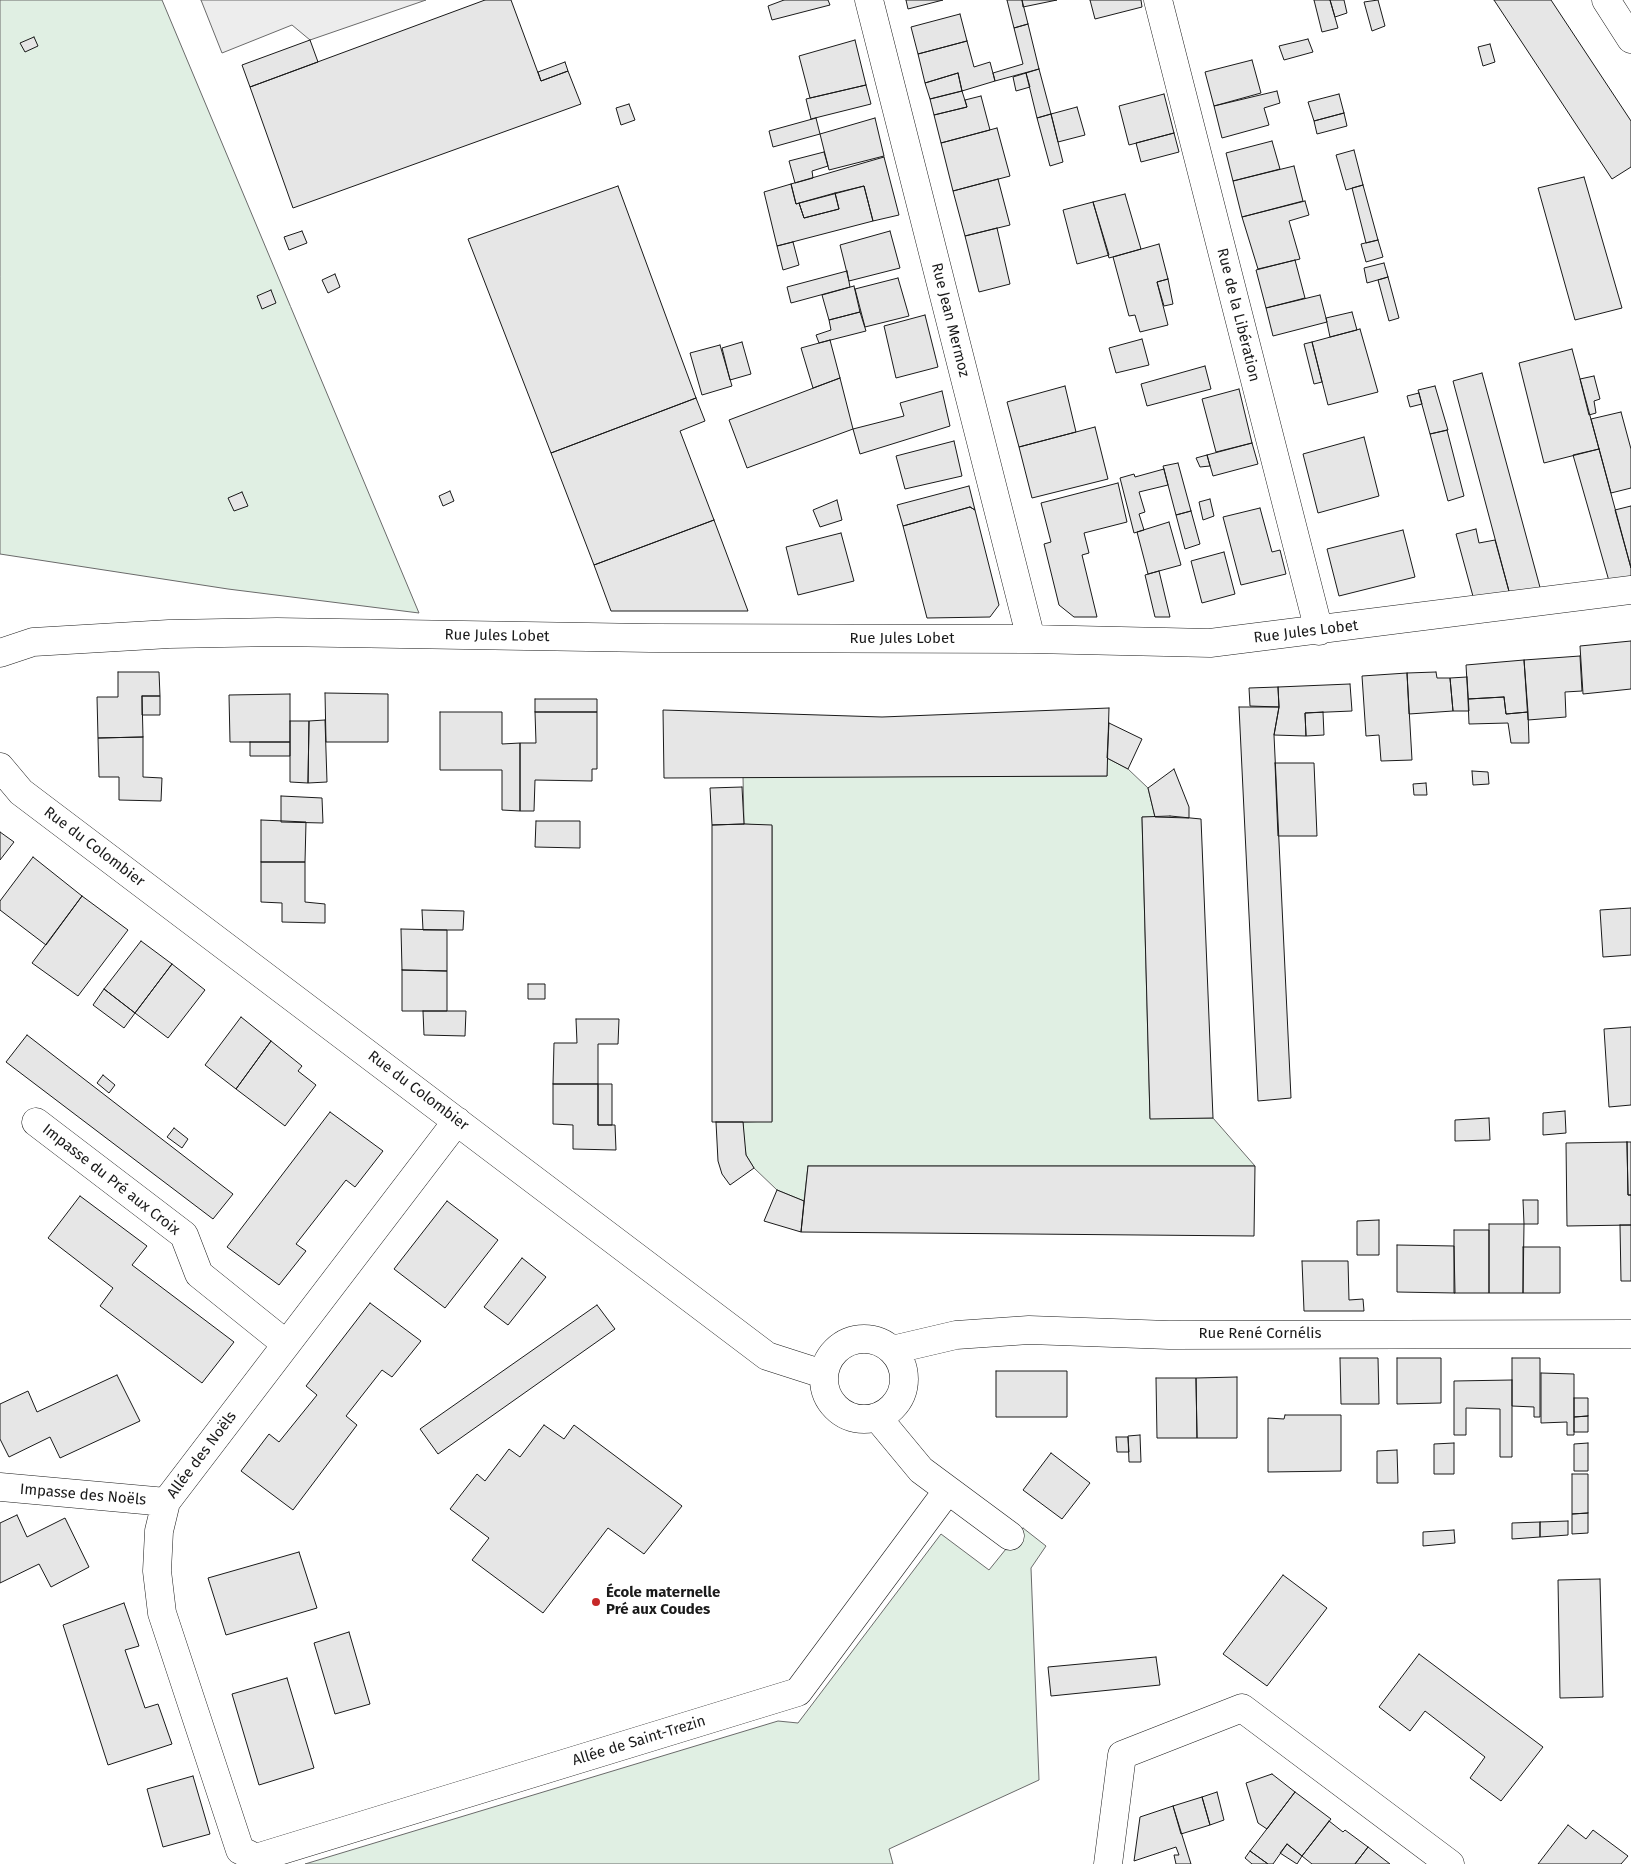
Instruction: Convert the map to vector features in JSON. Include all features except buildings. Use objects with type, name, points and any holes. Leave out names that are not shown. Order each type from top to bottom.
[{"type":"street","name":"Rue Jean Mermoz","points":[[869,0],[1032,639]]},
{"type":"street","name":"Rue de la Libération","points":[[1158,0],[1320,631]]},
{"type":"street","points":[[1606,0],[1631,39]]},
{"type":"street","name":"Rue Jules Lobet","points":[[0,653],[33,642],[169,634],[277,632],[660,638],[1032,639],[1210,643],[1320,631],[1631,590]]},
{"type":"street","name":"Rue du Colombier","points":[[0,767],[21,792],[767,1356],[823,1374]]},
{"type":"street","name":"Allée des Noëls","points":[[240,1850],[162,1613],[158,1571],[159,1531],[166,1502],[457,1121]]},
{"type":"street","name":"Impasse du Pré aux Croix","points":[[36,1122],[184,1235],[199,1274],[286,1344]]},
{"type":"street","name":"Rue René Cornélis","points":[[892,1350],[956,1334],[1029,1330],[1169,1335],[1631,1334]]},
{"type":"street","points":[[859,1338],[877,1340],[892,1350],[901,1364],[904,1380],[901,1396],[891,1409],[877,1417],[860,1419],[845,1415],[832,1404],[824,1390],[823,1374],[829,1357],[842,1344],[859,1338]]},
{"type":"street","points":[[877,1417],[921,1470],[1010,1536]]},
{"type":"street","name":"Impasse des Noëls","points":[[0,1488],[166,1502]]},
{"type":"street","name":"Allée de Saint-Trezin","points":[[240,1850],[256,1858],[798,1692],[948,1490]]},
{"type":"street","points":[[1108,1864],[1122,1755],[1242,1708],[1450,1864]]},
{"type":"green space","points":[[0,0],[162,0],[419,613],[228,589],[0,554]]},
{"type":"green space","points":[[1107,758],[1128,769],[1148,788],[1155,817],[1142,817],[1150,1118],[1213,1118],[1255,1166],[808,1166],[804,1201],[777,1190],[754,1168],[746,1155],[744,1142],[743,1122],[772,1121],[772,826],[744,824],[743,777],[1107,776]]},
{"type":"green space","points":[[1023,1528],[1046,1546],[1031,1568],[1039,1780],[889,1849],[893,1864],[305,1864],[778,1721],[798,1723],[941,1534],[989,1570]]},
{"type":"shaded area","points":[[201,0],[426,0],[310,40],[292,25],[222,53]]},
{"type":"place","name":"École maternelle Pré aux Coudes","points":[[596,1602]]}]
